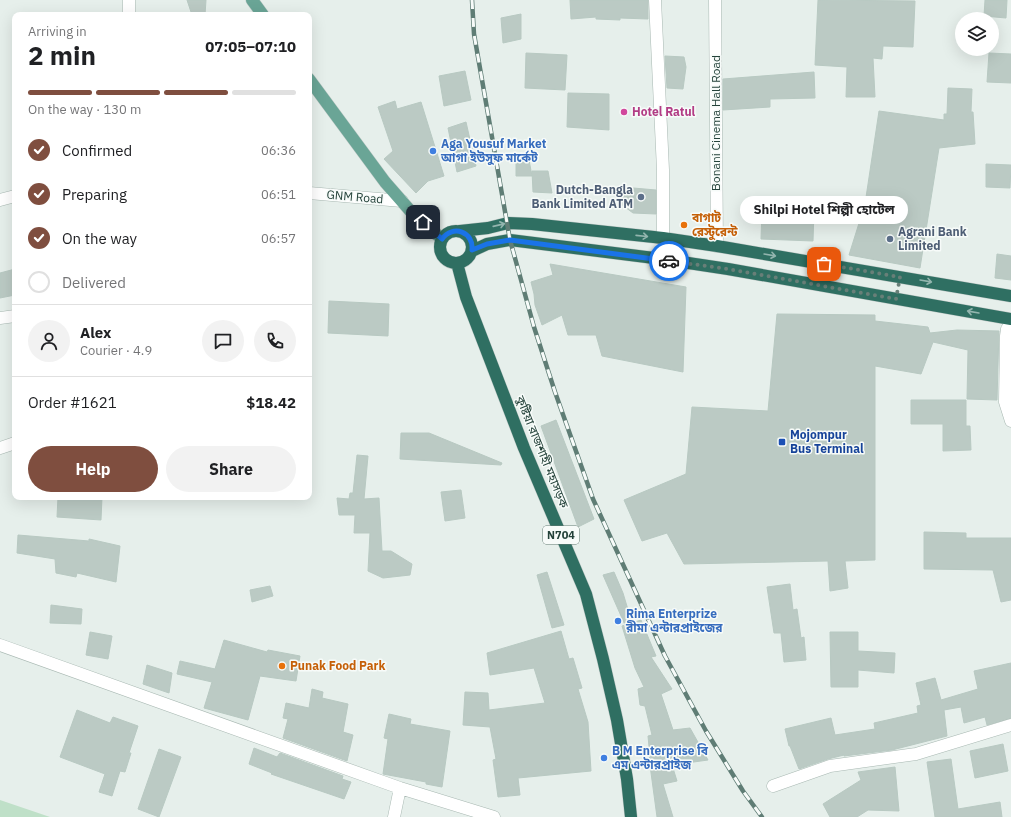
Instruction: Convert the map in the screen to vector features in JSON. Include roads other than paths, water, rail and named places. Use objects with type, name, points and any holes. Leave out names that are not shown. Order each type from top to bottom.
[{"type":"highway","points":[[460,231],[468,235],[471,240],[472,250],[467,260],[457,263],[449,261],[442,255],[440,247],[444,235],[451,231],[488,228],[508,223],[532,224],[662,238],[717,246],[1011,296]]},
{"type":"highway","points":[[612,233],[612,253]]},
{"type":"highway","points":[[472,250],[487,244],[510,240],[612,253],[728,269],[1011,319]]},
{"type":"highway","points":[[791,281],[793,259]]},
{"type":"highway","name":"কুষ্টিয়া রাজশাহী মহাসড়ক","points":[[457,263],[466,297],[524,448],[586,594],[617,720],[627,779],[630,817]]},
{"type":"highway","points":[[896,299],[900,277]]},
{"type":"main road","points":[[252,0],[261,12]]},
{"type":"main road","points":[[312,83],[381,176],[413,214],[442,239]]},
{"type":"street","points":[[128,12],[129,0]]},
{"type":"street","points":[[655,0],[663,170],[662,238]]},
{"type":"street","name":"Bonani Cinema Hall Road","points":[[715,0],[717,246]]},
{"type":"street","name":"GNM Road","points":[[312,193],[402,201]]},
{"type":"street","points":[[0,200],[12,197]]},
{"type":"street","points":[[0,318],[12,316]]},
{"type":"street","points":[[1011,324],[1007,329],[1006,336],[1005,402],[1011,421]]},
{"type":"street","points":[[0,448],[12,445]]},
{"type":"street","points":[[0,645],[400,788],[494,817]]},
{"type":"street","points":[[773,786],[830,766],[916,754],[1011,726]]},
{"type":"street","points":[[394,817],[400,788]]},
{"type":"railway","points":[[472,0],[474,34],[510,240],[534,327],[555,392],[593,499],[665,656],[706,731],[743,791],[762,817]]},
{"type":"place","name":"Hotel Ratul","points":[[624,112]]},
{"type":"place","name":"Aga Yousuf Market আগা ইউসুফ মার্কেট","points":[[433,151]]},
{"type":"place","name":"Dutch-Bangla Bank Limited ATM","points":[[641,197]]},
{"type":"place","name":"বাগাট রেস্টুরেন্ট","points":[[684,225]]},
{"type":"place","name":"Agrani Bank Limited","points":[[890,239]]},
{"type":"place","name":"Shilpi Hotel শিল্পী হোটেল","points":[[824,264]]},
{"type":"place","name":"Mojompur Bus Terminal","points":[[782,442]]},
{"type":"place","name":"Rima Enterprize রীমা এন্টারপ্রাইজের","points":[[618,621]]},
{"type":"place","name":"Punak Food Park","points":[[282,666]]},
{"type":"place","name":"B M Enterprise বি এম এন্টারপ্রাইজ","points":[[604,758]]}]
